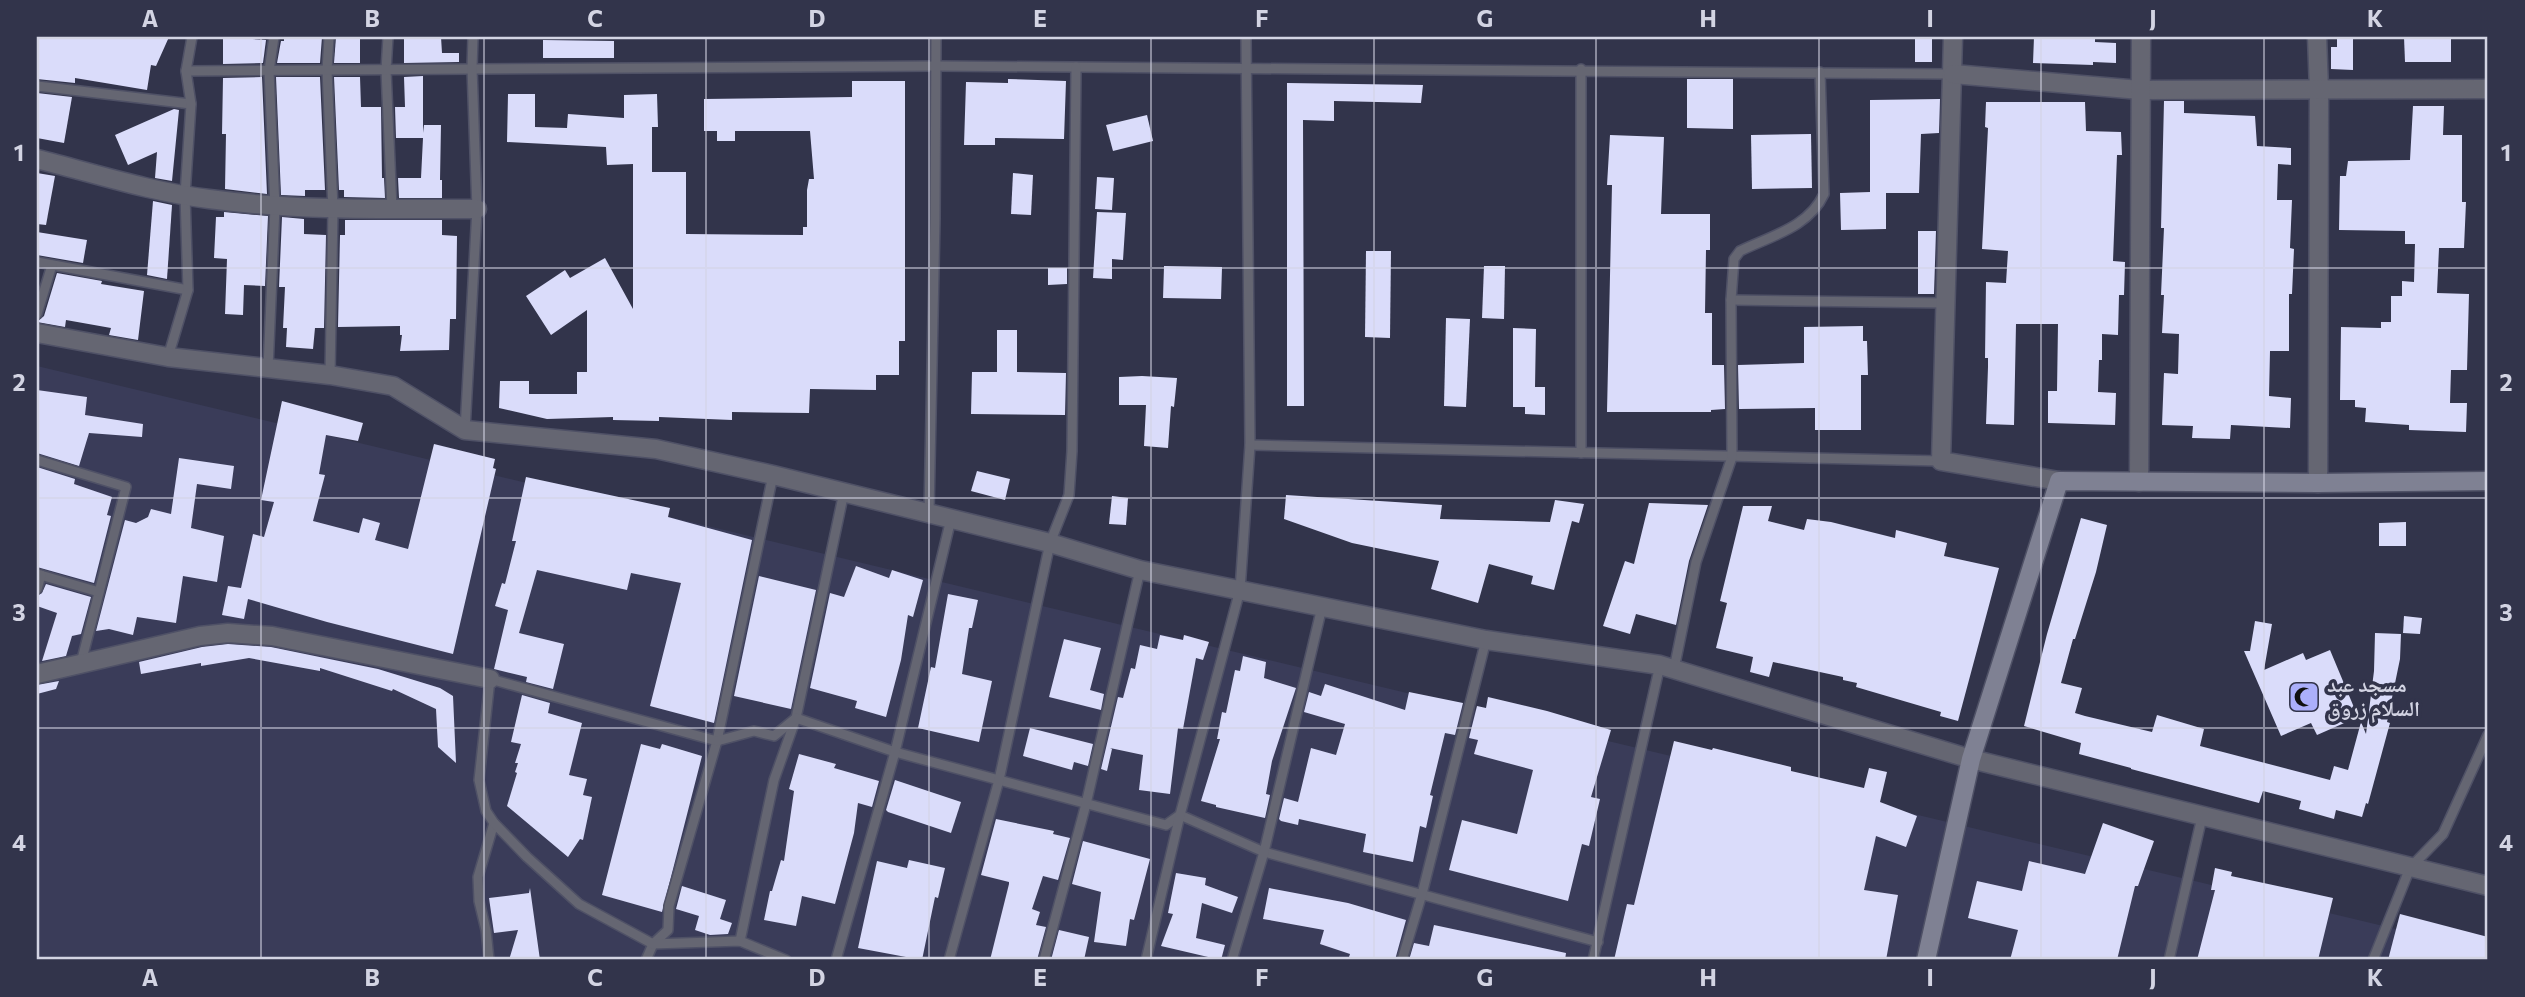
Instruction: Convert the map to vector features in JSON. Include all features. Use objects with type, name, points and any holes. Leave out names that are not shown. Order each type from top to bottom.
[{"type":"street","points":[[1952,37],[1941,461],[2059,481],[2488,481]]},
{"type":"street","points":[[2139,482],[2141,37]]},
{"type":"street","points":[[2317,37],[2318,483]]},
{"type":"street","points":[[1953,74],[2140,90],[2488,89]]},
{"type":"street","points":[[37,159],[185,195],[275,206],[333,209],[477,209]]},
{"type":"street","points":[[37,333],[168,357],[330,375],[393,386],[465,430],[656,449],[1050,543],[1140,570],[1486,640],[1667,667],[1971,760],[2488,886]]},
{"type":"street","points":[[1926,960],[1971,760],[2059,481]]},
{"type":"street","points":[[37,674],[200,636],[228,633],[272,636],[490,679]]},
{"type":"lane","points":[[168,357],[188,290],[185,195],[191,104],[186,71],[192,37]]},
{"type":"lane","points":[[268,370],[275,206],[269,71],[274,37]]},
{"type":"lane","points":[[329,37],[327,70],[333,209],[330,375]]},
{"type":"lane","points":[[388,37],[386,70],[392,209]]},
{"type":"lane","points":[[465,430],[477,209],[473,37]]},
{"type":"lane","points":[[929,513],[936,37]]},
{"type":"lane","points":[[1146,960],[1180,815],[1240,590],[1250,445],[1245,37]]},
{"type":"lane","points":[[186,71],[937,66],[1953,74]]},
{"type":"lane","points":[[949,960],[999,780],[1050,543],[1069,495],[1072,451],[1076,67]]},
{"type":"lane","points":[[1581,69],[1581,453]]},
{"type":"lane","points":[[1593,960],[1696,562],[1732,457],[1731,300],[1734,259],[1740,251],[1804,221],[1819,206],[1824,194],[1820,72]]},
{"type":"lane","points":[[37,86],[191,104]]},
{"type":"lane","points":[[37,262],[188,290]]},
{"type":"lane","points":[[37,314],[52,265]]},
{"type":"lane","points":[[1731,300],[1947,303]]},
{"type":"lane","points":[[1250,445],[1941,461]]},
{"type":"lane","points":[[37,460],[126,487],[81,664]]},
{"type":"lane","points":[[646,960],[653,944],[668,930],[669,906],[717,741],[773,475]]},
{"type":"lane","points":[[740,942],[774,780],[796,718],[844,492]]},
{"type":"lane","points":[[836,960],[895,752],[951,519]]},
{"type":"lane","points":[[1044,960],[1086,804],[1140,570]]},
{"type":"lane","points":[[37,589],[39,574],[99,592]]},
{"type":"lane","points":[[1232,960],[1264,852],[1321,607]]},
{"type":"lane","points":[[1402,960],[1422,894],[1486,640]]},
{"type":"lane","points":[[786,960],[740,942],[653,944],[579,904],[494,823],[486,811],[479,780],[490,679],[717,741],[754,731],[774,736],[796,718]]},
{"type":"lane","points":[[796,718],[895,752],[1166,825],[1180,815]]},
{"type":"lane","points":[[2373,960],[2410,867],[2443,834],[2488,735]]},
{"type":"lane","points":[[1180,815],[1264,852],[1598,942]]},
{"type":"lane","points":[[2169,960],[2202,817]]},
{"type":"lane","points":[[489,960],[479,901],[478,877],[494,823]]},
{"type":"shaded area","points":[[37,366],[2488,951],[2488,960],[37,960]]},
{"type":"building","points":[[37,37],[169,37],[156,66],[151,65],[147,90],[75,78],[75,83],[37,79]]},
{"type":"building","points":[[223,37],[266,40],[263,63],[223,64]]},
{"type":"building","points":[[284,37],[322,37],[320,63],[277,63]]},
{"type":"building","points":[[336,37],[360,37],[360,63],[334,63]]},
{"type":"building","points":[[404,37],[441,37],[442,53],[459,53],[459,62],[404,63]]},
{"type":"building","points":[[1915,37],[1932,37],[1932,62],[1915,62]]},
{"type":"building","points":[[2034,37],[2095,37],[2095,42],[2116,43],[2116,63],[2033,63]]},
{"type":"building","points":[[2337,37],[2353,37],[2353,70],[2331,69],[2331,47],[2337,47]]},
{"type":"building","points":[[2404,37],[2451,37],[2451,62],[2405,62]]},
{"type":"building","points":[[543,40],[614,41],[614,58],[543,58]]},
{"type":"building","points":[[423,76],[423,133],[424,125],[441,125],[442,198],[399,198],[398,178],[421,178],[423,138],[396,138],[395,107],[405,107],[404,77]]},
{"type":"building","points":[[262,77],[267,194],[225,189],[223,78]]},
{"type":"building","points":[[276,77],[320,77],[325,190],[305,190],[305,196],[281,195]]},
{"type":"building","points":[[334,77],[360,77],[361,107],[381,107],[382,178],[385,198],[344,197],[344,190],[339,190]]},
{"type":"building","points":[[1008,79],[1066,81],[1064,139],[995,138],[995,145],[964,145],[966,82],[1008,83]]},
{"type":"building","points":[[1687,79],[1733,79],[1733,129],[1687,128]]},
{"type":"building","points":[[852,81],[905,81],[905,341],[899,341],[899,375],[876,375],[876,390],[810,389],[809,413],[732,412],[732,420],[659,417],[659,421],[613,420],[613,417],[547,419],[499,408],[500,381],[529,381],[529,394],[577,394],[577,372],[587,372],[587,310],[551,335],[526,296],[565,270],[570,278],[605,258],[633,309],[633,164],[607,165],[606,147],[507,142],[508,94],[535,94],[535,127],[567,128],[568,114],[624,118],[624,95],[657,94],[658,127],[652,127],[652,172],[686,172],[686,234],[803,235],[803,227],[807,227],[809,179],[814,179],[810,131],[735,131],[735,141],[717,141],[717,131],[704,131],[704,99],[852,97]]},
{"type":"building","points":[[1287,83],[1423,85],[1421,103],[1334,101],[1334,121],[1303,120],[1304,406],[1287,406]]},
{"type":"building","points":[[37,93],[72,97],[64,143],[37,138]]},
{"type":"building","points":[[1940,99],[1939,133],[1921,134],[1919,193],[1886,193],[1886,229],[1841,230],[1840,193],[1870,192],[1870,100]]},
{"type":"building","points":[[2164,101],[2184,101],[2184,113],[2255,116],[2257,146],[2291,148],[2291,165],[2278,164],[2277,200],[2292,200],[2290,248],[2294,249],[2292,294],[2289,294],[2289,351],[2270,351],[2269,396],[2291,398],[2290,428],[2231,425],[2230,439],[2192,438],[2193,426],[2162,425],[2164,373],[2178,374],[2179,334],[2162,333]]},
{"type":"building","points":[[1986,102],[2085,102],[2086,131],[2121,132],[2122,155],[2117,155],[2113,261],[2125,262],[2124,295],[2119,295],[2118,335],[2102,334],[2098,392],[2116,393],[2115,425],[2048,423],[2048,391],[2057,391],[2058,324],[2016,324],[2014,425],[1986,424],[1986,282],[2006,283],[2008,251],[1982,249],[1988,128],[1985,127]]},
{"type":"building","points":[[2413,106],[2444,106],[2443,135],[2462,135],[2462,202],[2466,202],[2464,248],[2439,248],[2437,293],[2469,294],[2467,370],[2451,370],[2450,403],[2467,403],[2466,432],[2409,430],[2409,425],[2365,422],[2366,408],[2355,407],[2355,400],[2340,400],[2341,327],[2381,328],[2381,322],[2391,322],[2391,296],[2402,296],[2402,281],[2414,282],[2415,244],[2405,244],[2405,231],[2339,230],[2340,176],[2346,176],[2348,161],[2410,160]]},
{"type":"building","points":[[174,109],[179,110],[172,181],[155,178],[157,152],[128,165],[115,135]]},
{"type":"building","points":[[1147,115],[1153,141],[1113,151],[1106,125]]},
{"type":"building","points":[[1811,134],[1812,188],[1752,189],[1751,135]]},
{"type":"building","points":[[1610,135],[1664,137],[1661,214],[1710,214],[1710,250],[1706,250],[1705,313],[1712,313],[1712,365],[1724,365],[1725,409],[1711,412],[1607,412],[1612,185],[1607,185]]},
{"type":"building","points":[[37,173],[55,176],[46,225],[37,224]]},
{"type":"building","points":[[1013,173],[1033,175],[1031,215],[1011,214]]},
{"type":"building","points":[[1097,177],[1114,178],[1112,210],[1095,209]]},
{"type":"building","points":[[153,201],[172,205],[167,279],[147,275]]},
{"type":"building","points":[[224,212],[268,216],[265,286],[244,285],[243,315],[225,314],[227,259],[214,258],[216,217],[224,217]]},
{"type":"building","points":[[1097,212],[1126,213],[1123,260],[1112,259],[1112,279],[1093,278]]},
{"type":"building","points":[[282,217],[304,219],[304,234],[326,235],[324,328],[315,328],[313,349],[286,347],[287,328],[283,328],[285,287],[279,287]]},
{"type":"building","points":[[345,220],[442,220],[442,235],[457,236],[456,319],[450,319],[449,350],[400,351],[400,326],[338,327],[340,235],[345,235]]},
{"type":"building","points":[[1918,231],[1936,231],[1934,294],[1918,294]]},
{"type":"building","points":[[37,232],[87,240],[83,263],[37,255]]},
{"type":"building","points":[[1366,251],[1391,251],[1390,338],[1365,337]]},
{"type":"building","points":[[1164,266],[1222,267],[1221,299],[1163,298]]},
{"type":"building","points":[[1484,266],[1505,266],[1504,319],[1482,318]]},
{"type":"building","points":[[1048,268],[1067,268],[1067,284],[1048,285]]},
{"type":"building","points":[[57,273],[144,291],[138,340],[109,335],[111,328],[66,320],[65,327],[37,322],[44,316]]},
{"type":"building","points":[[1446,318],[1470,319],[1466,407],[1444,406]]},
{"type":"building","points":[[1863,326],[1863,341],[1867,341],[1868,375],[1861,375],[1861,430],[1815,430],[1815,408],[1739,409],[1738,365],[1804,363],[1804,327]]},
{"type":"building","points":[[1513,328],[1536,329],[1535,387],[1545,387],[1545,415],[1525,414],[1525,407],[1513,407]]},
{"type":"building","points":[[997,330],[1017,330],[1017,372],[1066,373],[1065,415],[971,414],[972,372],[997,372]]},
{"type":"building","points":[[1119,377],[1177,378],[1174,407],[1171,406],[1168,448],[1144,446],[1146,405],[1119,405]]},
{"type":"building","points":[[37,390],[87,397],[85,415],[143,424],[142,437],[89,433],[79,466],[37,453]]},
{"type":"building","points":[[282,401],[363,423],[358,441],[326,435],[319,474],[325,475],[313,521],[359,533],[363,518],[380,523],[375,540],[408,549],[434,444],[495,459],[493,468],[496,469],[453,654],[248,599],[244,619],[222,615],[228,586],[241,588],[253,534],[264,537],[274,502],[261,500]]},
{"type":"building","points":[[179,458],[234,466],[231,489],[197,484],[191,528],[224,536],[217,582],[183,576],[176,623],[137,617],[133,635],[109,629],[96,631],[125,520],[136,523],[148,517],[151,509],[171,514]]},
{"type":"building","points":[[37,467],[75,479],[74,484],[112,497],[107,515],[111,516],[94,583],[37,567]]},
{"type":"building","points":[[977,471],[1010,479],[1005,500],[971,491]]},
{"type":"building","points":[[526,477],[670,508],[668,517],[752,540],[714,723],[650,706],[681,583],[631,573],[627,590],[537,570],[519,633],[564,644],[553,689],[526,682],[527,677],[494,669],[508,610],[495,606],[502,583],[505,584],[516,541],[512,541]]},
{"type":"building","points":[[1286,495],[1442,505],[1440,519],[1550,522],[1555,500],[1584,504],[1579,523],[1572,521],[1554,590],[1531,584],[1533,576],[1489,564],[1478,603],[1431,589],[1439,561],[1352,543],[1284,519]]},
{"type":"building","points":[[1112,496],[1128,498],[1126,525],[1109,524]]},
{"type":"building","points":[[1649,503],[1708,505],[1689,561],[1676,625],[1636,614],[1630,634],[1603,626],[1625,561],[1634,564]]},
{"type":"building","points":[[1743,506],[1772,506],[1768,521],[1804,530],[1807,519],[1831,522],[1895,538],[1896,530],[1947,543],[1944,556],[1999,568],[1958,721],[1940,716],[1941,712],[1856,687],[1857,683],[1843,680],[1843,677],[1773,662],[1769,677],[1750,672],[1753,657],[1716,648],[1727,603],[1720,601]]},
{"type":"building","points":[[2081,518],[2107,525],[2096,572],[2061,683],[2082,688],[2075,713],[2152,732],[2157,715],[2204,729],[2200,746],[2330,780],[2334,766],[2348,770],[2361,722],[2366,734],[2374,671],[2375,633],[2401,634],[2400,659],[2387,722],[2390,723],[2362,817],[2336,810],[2334,819],[2299,809],[2301,801],[2263,791],[2259,803],[2131,769],[2079,754],[2081,743],[2024,726],[2047,634]]},
{"type":"building","points":[[2406,522],[2406,546],[2379,546],[2379,523]]},
{"type":"building","points":[[856,566],[889,578],[892,570],[923,580],[913,617],[908,615],[901,660],[886,717],[855,708],[857,701],[810,688],[830,593],[844,597]]},
{"type":"building","points":[[759,576],[816,590],[791,709],[734,696]]},
{"type":"building","points":[[46,584],[91,597],[81,634],[72,636],[66,656],[42,661],[57,613],[37,606],[37,596],[42,593]]},
{"type":"building","points":[[948,594],[978,600],[972,628],[969,628],[962,674],[992,681],[979,742],[918,728],[931,667],[935,668]]},
{"type":"building","points":[[2404,616],[2422,618],[2420,634],[2403,633]]},
{"type":"building","points":[[2255,621],[2272,624],[2264,670],[2303,653],[2306,660],[2330,650],[2358,717],[2317,735],[2311,723],[2281,736],[2244,651],[2250,651]]},
{"type":"building","points":[[1160,635],[1183,640],[1184,635],[1209,642],[1203,660],[1196,658],[1183,729],[1178,728],[1170,794],[1139,790],[1143,755],[1110,748],[1112,749],[1107,771],[1101,769],[1118,697],[1123,698],[1131,668],[1135,669],[1140,645],[1157,649]]},
{"type":"building","points":[[1064,639],[1101,648],[1090,690],[1104,694],[1101,710],[1049,697]]},
{"type":"building","points":[[228,644],[271,647],[378,669],[440,688],[453,696],[456,763],[438,747],[436,709],[393,689],[392,691],[320,668],[320,671],[249,658],[141,674],[139,662],[202,647]]},
{"type":"building","points":[[1243,656],[1266,662],[1264,678],[1296,688],[1272,761],[1266,794],[1270,795],[1265,818],[1201,801],[1220,739],[1217,739],[1222,712],[1226,713],[1235,670],[1240,671]]},
{"type":"building","points":[[59,681],[56,689],[37,694],[37,685]]},
{"type":"building","points":[[1325,684],[1405,710],[1409,692],[1463,703],[1455,735],[1445,733],[1430,795],[1433,796],[1426,828],[1420,826],[1413,862],[1363,852],[1366,834],[1299,819],[1298,825],[1279,819],[1284,798],[1298,802],[1311,748],[1336,755],[1345,724],[1304,712],[1309,692],[1321,696]]},
{"type":"building","points":[[522,695],[550,703],[548,713],[582,723],[569,775],[587,779],[583,795],[592,797],[583,840],[580,839],[568,857],[507,806],[517,773],[518,763],[515,763],[521,744],[511,742]]},
{"type":"building","points":[[1488,697],[1611,730],[1591,797],[1600,799],[1589,846],[1582,844],[1568,901],[1449,870],[1462,820],[1517,834],[1533,770],[1474,754],[1478,740],[1469,738],[1477,706],[1486,708]]},
{"type":"building","points":[[1030,728],[1093,744],[1088,766],[1074,762],[1072,770],[1023,756]]},
{"type":"building","points":[[1674,741],[1791,767],[1791,771],[1864,788],[1869,768],[1887,772],[1880,802],[1917,816],[1906,847],[1876,836],[1864,890],[1898,895],[1886,960],[1614,960],[1627,904],[1634,905]]},
{"type":"building","points":[[641,744],[660,749],[662,744],[702,756],[662,912],[602,895]]},
{"type":"building","points":[[799,754],[836,764],[834,768],[879,781],[872,807],[858,803],[854,833],[835,904],[802,896],[796,926],[764,920],[770,891],[781,860],[784,861],[794,791],[789,789]]},
{"type":"building","points":[[895,780],[961,802],[951,833],[888,812],[886,810]]},
{"type":"building","points":[[996,819],[1054,831],[1053,834],[1070,838],[1058,880],[1043,876],[1032,909],[1040,912],[1036,925],[1046,927],[1037,960],[990,960],[1009,884],[981,875]]},
{"type":"building","points":[[2103,823],[2154,841],[2138,886],[2135,886],[2117,960],[2010,960],[2018,930],[1968,918],[1977,881],[2022,891],[2029,861],[2085,874]]},
{"type":"building","points":[[1083,841],[1150,859],[1134,920],[1130,919],[1126,946],[1094,942],[1101,892],[1072,884]]},
{"type":"building","points":[[909,860],[945,868],[938,898],[935,897],[922,960],[858,948],[877,861],[907,868]]},
{"type":"building","points":[[2215,868],[2232,872],[2231,876],[2333,898],[2318,960],[2197,960],[2215,890],[2211,890]]},
{"type":"building","points":[[1176,873],[1206,878],[1205,885],[1238,897],[1232,913],[1202,903],[1196,938],[1225,945],[1221,960],[1161,946],[1173,914],[1168,913]]},
{"type":"building","points":[[682,886],[726,900],[720,919],[732,923],[728,934],[710,935],[695,930],[699,916],[676,909]]},
{"type":"building","points":[[530,888],[540,960],[509,960],[518,930],[494,933],[489,898],[529,893]]},
{"type":"building","points":[[1269,888],[1348,903],[1406,920],[1395,960],[1348,960],[1350,954],[1320,944],[1324,930],[1263,919]]},
{"type":"building","points":[[2400,914],[2488,937],[2488,960],[2388,960]]},
{"type":"building","points":[[1434,925],[1566,953],[1565,960],[1409,960],[1414,943],[1429,946]]},
{"type":"building","points":[[1059,930],[1089,937],[1084,960],[1051,960]]},
{"type":"place","name":"مسجد عبد السلام زروق","points":[[2304,697]]}]
